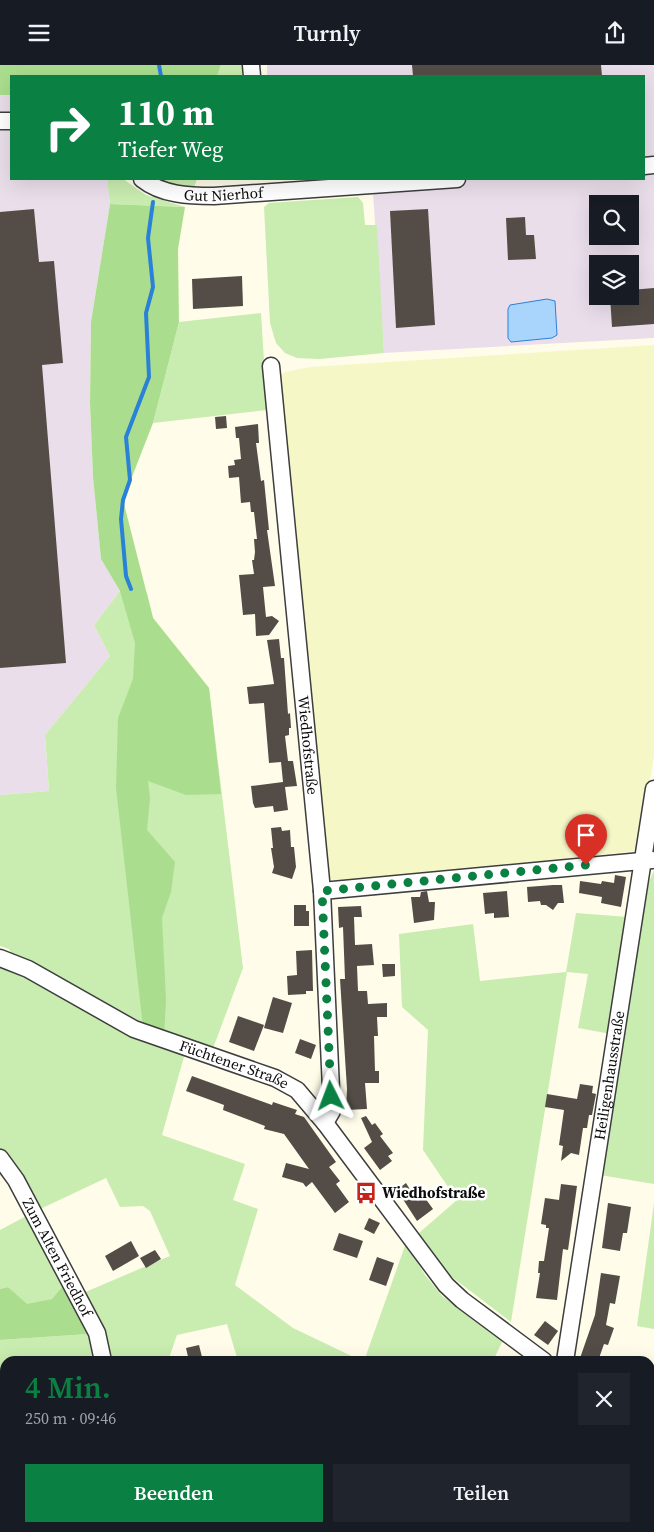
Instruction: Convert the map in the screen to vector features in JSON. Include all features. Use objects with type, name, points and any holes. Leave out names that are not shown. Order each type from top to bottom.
[{"type":"street","name":"Gut Nierhof","points":[[144,180],[162,190],[179,195],[214,196],[258,186],[429,180]]},
{"type":"street","name":"Wiedhofstraße","points":[[271,366],[322,891],[332,1111],[325,1123]]},
{"type":"street","name":"Heiligenhausstraße","points":[[566,1356],[648,859],[654,789]]},
{"type":"street","points":[[322,891],[648,859]]},
{"type":"street","name":"Füchtener Straße","points":[[0,958],[28,969],[134,1029],[288,1084],[309,1102],[446,1285],[462,1300],[537,1356]]},
{"type":"street","name":"Zum Alten Friedhof","points":[[0,1158],[16,1180],[96,1333],[102,1356]]},
{"type":"shaded area","points":[[267,65],[654,65],[654,338],[384,353],[372,180],[645,180],[645,75],[267,75]]},
{"type":"shaded area","points":[[0,95],[10,95],[10,180],[107,180],[110,204],[91,322],[90,403],[93,477],[101,559],[120,591],[94,625],[110,656],[45,735],[49,791],[0,795]]},
{"type":"green space","points":[[0,65],[221,65],[217,75],[10,75],[10,95],[0,95]]},
{"type":"green space","points":[[221,65],[247,65],[248,75],[217,75]]},
{"type":"green space","points":[[107,180],[124,180],[146,195],[185,207],[110,204]]},
{"type":"green space","points":[[160,180],[197,180],[194,188],[174,186]]},
{"type":"green space","points":[[358,197],[363,203],[365,225],[377,225],[384,353],[319,359],[297,358],[285,353],[276,343],[270,323],[264,207],[269,203]]},
{"type":"green space","points":[[110,204],[185,207],[178,249],[179,322],[153,423],[123,500],[153,618],[209,688],[221,794],[186,795],[148,781],[150,798],[147,830],[175,862],[171,892],[162,918],[166,1000],[164,1037],[143,1027],[116,788],[118,718],[133,679],[135,643],[120,591],[101,559],[93,477],[90,403],[91,322]]},
{"type":"green space","points":[[261,313],[267,410],[153,423],[179,322]]},
{"type":"green space","points":[[654,345],[654,756],[639,848],[634,851],[338,884],[328,876],[279,377],[285,372],[310,367]]},
{"type":"green space","points":[[120,591],[147,593],[153,618],[209,688],[243,968],[212,1051],[164,1037],[13,956],[9,949],[0,946],[0,795],[49,791],[45,735],[110,656],[94,625]]},
{"type":"green space","points":[[654,870],[654,1184],[600,1175],[649,882]]},
{"type":"green space","points":[[576,913],[628,917],[611,1034],[578,1028],[588,974],[567,972],[511,1322],[448,1274],[419,1233],[457,1200],[423,1150],[428,1030],[402,1007],[399,934],[473,924],[480,981],[566,972]]},
{"type":"green space","points":[[0,965],[8,967],[185,1053],[162,1135],[245,1164],[233,1200],[258,1209],[235,1285],[293,1328],[352,1356],[237,1356],[227,1324],[177,1335],[170,1356],[108,1356],[83,1293],[170,1256],[150,1211],[143,1206],[120,1207],[106,1178],[36,1211],[0,1153]]},
{"type":"green space","points":[[654,1203],[654,1329],[637,1326]]},
{"type":"green space","points":[[30,1214],[65,1283],[52,1299],[27,1305],[8,1287],[0,1289],[0,1230]]},
{"type":"green space","points":[[406,1243],[425,1275],[442,1296],[503,1340],[495,1356],[366,1356]]},
{"type":"green space","points":[[65,1283],[89,1334],[0,1340],[0,1289],[8,1287],[27,1304],[52,1299]]},
{"type":"green space","points":[[89,1334],[96,1356],[0,1356],[0,1340]]},
{"type":"water","points":[[547,299],[555,301],[557,335],[552,338],[511,342],[508,338],[508,309],[510,305]]},
{"type":"building","points":[[412,65],[601,65],[602,75],[413,75]]},
{"type":"building","points":[[34,209],[39,262],[54,261],[63,363],[42,365],[66,663],[0,668],[0,212]]},
{"type":"building","points":[[428,209],[435,325],[396,328],[390,211]]},
{"type":"building","points":[[525,217],[526,235],[534,235],[536,259],[508,260],[506,218]]},
{"type":"building","points":[[242,276],[243,306],[193,309],[192,279]]},
{"type":"building","points":[[654,288],[654,324],[612,327],[611,305],[639,305],[639,289]]},
{"type":"building","points":[[226,416],[227,428],[216,429],[215,417]]},
{"type":"building","points":[[258,424],[259,443],[256,443],[261,481],[264,480],[269,530],[267,530],[275,586],[263,587],[266,617],[272,616],[279,621],[269,635],[256,636],[255,614],[243,615],[239,575],[254,574],[252,560],[254,560],[255,552],[254,539],[257,539],[254,512],[251,512],[250,502],[241,503],[239,477],[229,478],[228,466],[235,465],[234,460],[241,459],[239,438],[236,438],[235,427]]},
{"type":"building","points":[[279,639],[281,658],[284,658],[288,714],[290,713],[291,728],[289,728],[289,735],[285,736],[288,761],[293,761],[297,786],[285,787],[288,810],[274,812],[273,806],[255,808],[253,803],[251,786],[283,782],[281,762],[269,763],[264,703],[249,704],[247,687],[274,684],[267,640]]},
{"type":"building","points":[[281,827],[282,831],[290,830],[291,847],[294,847],[296,867],[292,879],[272,873],[274,867],[271,848],[273,848],[271,828]]},
{"type":"building","points":[[615,875],[626,877],[621,907],[601,903],[602,897],[579,893],[580,881],[601,884],[602,881],[614,883]]},
{"type":"building","points":[[562,885],[564,903],[558,903],[553,910],[546,905],[541,905],[540,901],[528,902],[527,887]]},
{"type":"building","points":[[427,891],[429,902],[435,902],[434,920],[414,923],[411,897],[420,897],[421,892]]},
{"type":"building","points":[[507,891],[509,917],[494,918],[494,913],[485,914],[483,893]]},
{"type":"building","points":[[294,905],[306,905],[306,911],[309,911],[309,926],[294,926]]},
{"type":"building","points":[[361,906],[362,917],[354,917],[355,945],[372,944],[374,965],[357,966],[358,991],[367,991],[368,1004],[387,1003],[387,1017],[377,1017],[378,1036],[374,1036],[375,1071],[379,1071],[379,1083],[365,1083],[367,1109],[346,1110],[347,1089],[340,979],[345,979],[343,927],[339,928],[338,907]]},
{"type":"building","points":[[312,950],[313,991],[306,991],[306,994],[288,995],[287,976],[297,975],[296,951]]},
{"type":"building","points":[[382,964],[395,964],[395,976],[383,977]]},
{"type":"building","points":[[273,997],[292,1003],[283,1033],[264,1028]]},
{"type":"building","points":[[238,1016],[264,1025],[254,1051],[229,1042]]},
{"type":"building","points":[[300,1039],[316,1045],[311,1059],[295,1053]]},
{"type":"building","points":[[192,1076],[272,1105],[273,1102],[297,1110],[295,1114],[304,1117],[336,1162],[329,1167],[340,1181],[336,1184],[349,1202],[335,1213],[312,1182],[306,1187],[303,1183],[282,1177],[286,1163],[309,1169],[284,1134],[264,1129],[265,1126],[223,1110],[224,1105],[186,1091]]},
{"type":"building","points":[[580,1084],[593,1086],[592,1093],[596,1094],[592,1115],[589,1115],[587,1128],[583,1128],[579,1155],[571,1153],[561,1161],[563,1146],[559,1145],[564,1110],[545,1107],[547,1094],[577,1099]]},
{"type":"building","points":[[366,1116],[372,1125],[375,1123],[383,1134],[380,1136],[393,1153],[388,1156],[392,1161],[380,1170],[364,1148],[372,1142],[361,1118]]},
{"type":"building","points":[[406,1183],[411,1191],[417,1187],[433,1209],[417,1221],[397,1190]]},
{"type":"building","points":[[561,1184],[577,1186],[568,1250],[563,1249],[557,1300],[536,1298],[540,1273],[538,1273],[539,1261],[544,1261],[549,1228],[541,1224],[545,1198],[559,1200]]},
{"type":"building","points":[[608,1203],[631,1207],[627,1233],[623,1233],[620,1251],[602,1248]]},
{"type":"building","points":[[369,1218],[380,1223],[374,1234],[364,1229]]},
{"type":"building","points":[[339,1233],[363,1241],[357,1258],[333,1250]]},
{"type":"building","points":[[131,1241],[139,1256],[113,1271],[105,1256]]},
{"type":"building","points":[[155,1250],[161,1259],[146,1268],[140,1258]]},
{"type":"building","points":[[377,1257],[394,1263],[386,1286],[369,1280]]},
{"type":"building","points":[[601,1273],[620,1276],[615,1304],[610,1303],[606,1325],[614,1328],[608,1345],[604,1344],[600,1356],[581,1356],[595,1315]]},
{"type":"building","points":[[545,1321],[558,1331],[548,1345],[534,1335]]},
{"type":"building","points":[[199,1345],[202,1356],[188,1356],[186,1348]]},
{"type":"waterway","points":[[159,65],[161,75]]},
{"type":"waterway","points":[[131,589],[126,576],[121,519],[123,500],[130,480],[126,437],[149,377],[146,313],[153,287],[148,238],[153,202]]},
{"type":"place","name":"Wiedhofstraße","points":[[366,1193]]},
{"type":"route","points":[[331,1096],[322,891],[586,865]]}]
